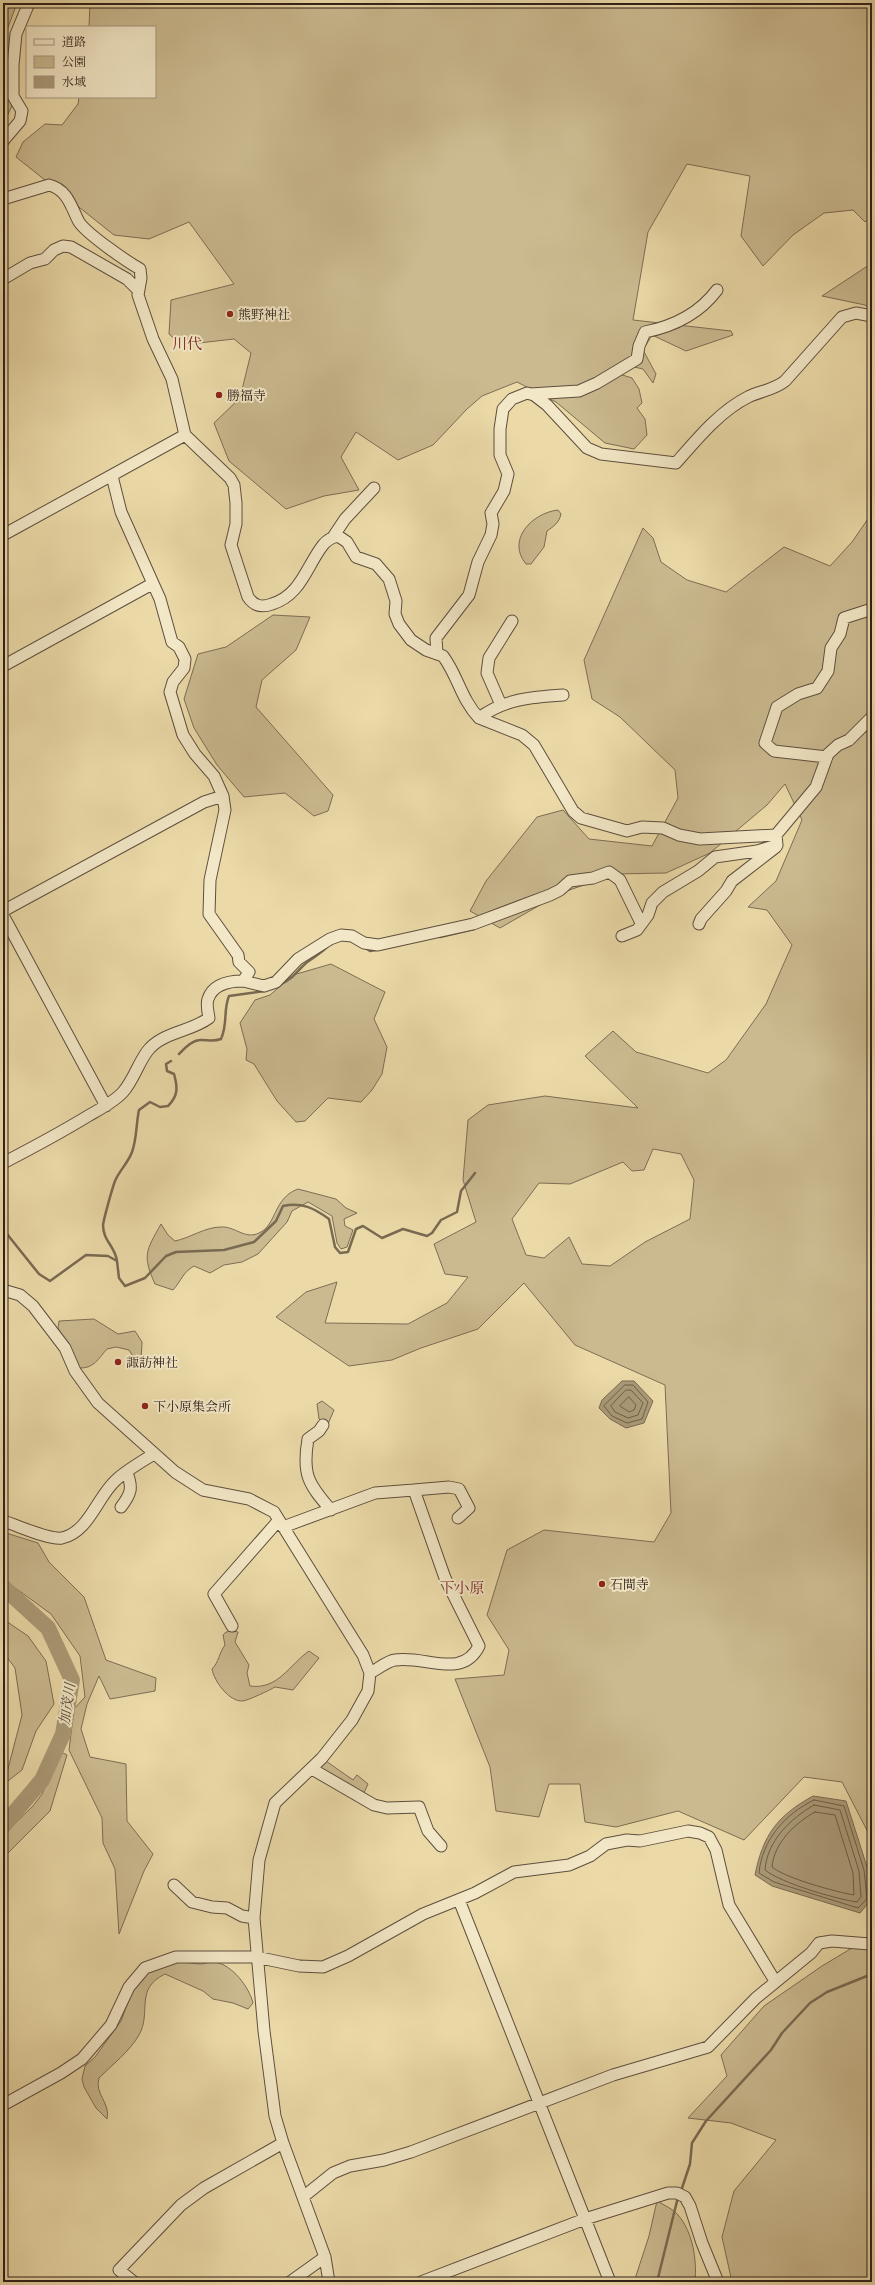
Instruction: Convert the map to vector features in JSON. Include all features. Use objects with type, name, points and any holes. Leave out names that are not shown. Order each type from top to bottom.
[{"type":"street","points":[[3,141],[20,121],[22,111],[13,96],[13,65],[16,34],[29,3]]},
{"type":"street","points":[[3,199],[49,185],[55,187],[70,201],[80,222],[140,269],[141,278],[138,290]]},
{"type":"street","points":[[3,279],[30,263],[45,259],[54,250],[63,246],[71,247],[127,279],[138,290],[153,339],[172,379],[185,435],[230,478],[234,485],[236,524],[231,545],[248,597],[252,603],[265,606],[288,597],[299,586],[324,544],[338,536],[347,542],[356,557],[376,564],[389,579],[396,602],[395,614],[399,624],[411,640],[426,650],[444,656],[461,693],[470,708],[479,718],[522,735],[534,745],[573,810],[581,818],[627,831],[642,828],[663,828],[679,835],[700,839],[776,840]]},
{"type":"street","points":[[437,654],[436,638],[469,595],[478,562],[491,535],[493,524],[491,513],[504,491],[507,480],[508,474],[500,455],[500,429],[503,409],[512,399],[530,394],[579,391],[597,384],[637,359],[639,346],[645,332],[665,328],[694,313],[706,305],[717,290]]},
{"type":"street","points":[[530,394],[547,405],[588,448],[601,454],[676,463],[714,422],[748,397],[778,386],[787,379],[842,317],[856,313],[872,316]]},
{"type":"street","points":[[3,535],[185,435]]},
{"type":"street","points":[[112,476],[121,512],[160,599],[172,642],[179,647],[185,659],[184,668],[173,682],[170,692],[183,735],[195,754],[214,776],[223,796],[225,810],[210,880],[209,914],[238,956],[239,962],[249,972],[243,982]]},
{"type":"street","points":[[333,538],[345,519],[374,488]]},
{"type":"street","points":[[3,666],[152,584]]},
{"type":"street","points":[[827,757],[774,751],[766,743],[777,707],[798,694],[817,688],[828,671],[831,648],[840,634],[844,618],[872,609]]},
{"type":"street","points":[[501,705],[487,673],[489,658],[512,621]]},
{"type":"street","points":[[479,718],[492,708],[525,697],[563,695]]},
{"type":"street","points":[[622,936],[637,930],[648,915],[652,903],[663,892],[698,871],[715,857],[757,851],[776,840],[816,787],[827,757],[838,744],[849,740],[872,717]]},
{"type":"street","points":[[3,911],[204,802],[223,796]]},
{"type":"street","points":[[699,924],[701,919],[726,891],[732,881],[775,849],[776,840]]},
{"type":"street","points":[[3,1163],[106,1106],[123,1093],[136,1075],[150,1048],[190,1026],[201,1024],[209,1018],[208,999],[212,991],[230,981],[264,986],[276,982],[298,959],[330,939],[340,935],[352,936],[364,943],[378,945],[473,924],[550,895],[560,890],[570,881],[593,878],[609,872],[620,880],[641,923]]},
{"type":"street","points":[[3,915],[106,1106]]},
{"type":"street","points":[[3,1290],[20,1295],[33,1306],[65,1348],[75,1372],[98,1403],[175,1472],[203,1490],[250,1499],[274,1512],[363,1655],[370,1673],[368,1691],[352,1720],[312,1769],[275,1803],[259,1860],[254,1918],[256,1957],[275,2116],[283,2143],[325,2257],[329,2282]]},
{"type":"street","points":[[323,1425],[319,1431],[308,1439],[305,1472],[313,1490],[330,1510]]},
{"type":"street","points":[[3,1521],[47,1536],[62,1538],[83,1526],[94,1508],[111,1486],[154,1454]]},
{"type":"street","points":[[122,1507],[131,1493],[132,1487],[127,1473]]},
{"type":"street","points":[[232,1626],[214,1594],[281,1523],[330,1510],[375,1493],[449,1487],[459,1489],[469,1508],[458,1518]]},
{"type":"street","points":[[370,1673],[393,1660],[409,1659],[454,1665],[474,1656],[479,1646],[445,1578],[414,1490]]},
{"type":"street","points":[[312,1769],[374,1805],[387,1808],[419,1807],[428,1832],[441,1846]]},
{"type":"street","points":[[3,2105],[61,2073],[82,2059],[111,2025],[129,1986],[145,1968],[176,1957],[256,1957],[299,1966],[323,1967],[348,1956],[423,1914],[459,1900],[514,1872],[569,1865],[590,1856],[606,1844],[627,1840],[640,1841],[688,1831],[700,1833],[709,1837],[716,1850],[729,1905],[775,1981]]},
{"type":"street","points":[[174,1885],[192,1902],[212,1907],[227,1908],[242,1916],[254,1918]]},
{"type":"street","points":[[459,1900],[610,2282]]},
{"type":"street","points":[[303,2197],[333,2173],[350,2166],[384,2160],[411,2152],[613,2075],[708,2047],[775,1981],[798,1964],[820,1943],[832,1941],[870,1944]]},
{"type":"street","points":[[134,2282],[119,2270],[181,2205],[204,2188],[283,2143]]},
{"type":"street","points":[[421,2282],[585,2219],[668,2193],[677,2193],[685,2197],[690,2206],[702,2243],[718,2282]]},
{"type":"street","points":[[290,2282],[325,2257]]},
{"type":"green space","points":[[3,3],[17,3],[3,41]]},
{"type":"green space","points":[[90,3],[872,3],[872,216],[865,222],[853,210],[824,213],[793,235],[763,266],[741,236],[750,176],[687,164],[648,232],[633,320],[731,331],[733,335],[686,351],[652,335],[643,350],[656,374],[653,383],[643,369],[625,365],[613,372],[632,378],[639,389],[642,403],[637,408],[645,419],[647,435],[634,449],[605,443],[556,402],[517,382],[482,396],[467,409],[433,445],[398,460],[356,432],[341,457],[359,490],[324,496],[286,509],[229,461],[214,423],[240,398],[251,353],[234,339],[181,345],[169,334],[171,300],[234,284],[189,222],[149,239],[114,235],[16,157],[23,142],[45,124],[62,125],[78,104],[79,98],[156,98],[156,26],[89,26]]},
{"type":"green space","points":[[3,89],[13,103],[3,126]]},
{"type":"green space","points":[[872,263],[872,311],[865,305],[822,296]]},
{"type":"green space","points":[[558,510],[561,514],[559,520],[547,531],[544,547],[531,564],[526,564],[521,555],[519,546],[520,537],[531,522],[539,516]]},
{"type":"green space","points":[[872,513],[872,1840],[842,1782],[804,1777],[744,1840],[678,1811],[616,1827],[585,1822],[580,1784],[549,1784],[539,1817],[496,1811],[490,1767],[455,1679],[504,1675],[509,1650],[487,1615],[507,1550],[544,1530],[654,1542],[671,1513],[665,1385],[575,1345],[524,1283],[478,1329],[421,1348],[392,1360],[349,1366],[276,1317],[306,1292],[337,1282],[325,1323],[408,1324],[447,1303],[468,1277],[445,1274],[434,1244],[476,1222],[463,1180],[468,1120],[488,1105],[545,1096],[638,1108],[585,1056],[613,1031],[636,1052],[708,1073],[726,1060],[766,1004],[792,945],[767,910],[748,907],[776,881],[802,820],[785,784],[767,805],[710,853],[666,873],[615,874],[561,893],[500,928],[470,911],[486,881],[537,817],[563,810],[589,839],[652,846],[678,798],[675,770],[620,717],[592,699],[584,660],[643,528],[653,538],[661,562],[687,580],[726,592],[784,547],[830,566],[852,542]],"holes":[[[653,1149],[681,1154],[694,1180],[690,1219],[645,1242],[610,1266],[582,1264],[569,1237],[544,1258],[526,1255],[512,1219],[539,1183],[570,1184],[623,1162],[632,1171],[644,1170]]]},
{"type":"green space","points":[[273,615],[310,617],[296,650],[262,680],[256,707],[333,795],[328,811],[314,816],[285,793],[244,797],[217,765],[194,728],[184,699],[198,654],[226,647]]},
{"type":"green space","points":[[331,964],[385,992],[374,1019],[387,1047],[382,1074],[372,1090],[361,1102],[328,1098],[305,1121],[296,1122],[277,1101],[254,1064],[246,1060],[247,1049],[240,1023],[255,1000],[270,995],[293,975]]},
{"type":"green space","points":[[298,1189],[336,1199],[346,1208],[357,1213],[344,1219],[345,1226],[353,1230],[347,1247],[341,1249],[337,1243],[332,1216],[308,1202],[292,1211],[287,1222],[258,1254],[242,1262],[224,1265],[210,1273],[194,1266],[184,1274],[173,1290],[155,1284],[147,1259],[149,1247],[161,1224],[168,1235],[175,1241],[215,1227],[231,1228],[245,1234],[254,1235],[265,1229],[279,1205],[290,1193]]},
{"type":"green space","points":[[94,1319],[118,1334],[135,1331],[142,1342],[141,1361],[138,1364],[129,1350],[116,1347],[107,1349],[92,1365],[78,1368],[58,1328],[59,1321]]},
{"type":"green space","points":[[322,1401],[334,1410],[328,1424],[319,1419],[317,1404]]},
{"type":"green space","points":[[3,1532],[38,1543],[49,1562],[84,1597],[106,1660],[156,1678],[155,1691],[110,1699],[99,1676],[87,1704],[81,1729],[90,1757],[126,1764],[127,1821],[153,1854],[144,1871],[119,1934],[115,1869],[103,1843],[102,1818],[69,1750],[74,1709],[85,1697],[80,1656],[51,1614],[3,1579]]},
{"type":"green space","points":[[3,1619],[28,1636],[46,1661],[54,1704],[36,1731],[22,1770],[4,1784],[22,1715],[15,1668],[3,1652]]},
{"type":"green space","points":[[226,1632],[238,1632],[235,1642],[249,1665],[247,1673],[250,1686],[260,1686],[276,1680],[309,1651],[319,1658],[293,1690],[275,1687],[246,1700],[238,1700],[223,1690],[213,1674],[212,1669],[225,1645],[223,1635]]},
{"type":"green space","points":[[61,1752],[67,1755],[50,1811],[3,1858],[3,1835],[33,1806],[42,1794]]},
{"type":"green space","points":[[326,1761],[353,1780],[357,1775],[368,1784],[363,1795],[318,1770]]},
{"type":"green space","points":[[872,1936],[872,2282],[732,2282],[722,2237],[734,2191],[776,2140],[731,2123],[688,2118],[727,2076],[721,2055],[764,2006],[822,1966]]},
{"type":"green space","points":[[177,1961],[202,1964],[214,1962],[227,1967],[239,1977],[248,1990],[253,2003],[248,2009],[233,2003],[213,1999],[203,1991],[165,1974],[156,1980],[150,1987],[147,1994],[143,2026],[139,2035],[126,2052],[99,2078],[98,2084],[100,2094],[108,2113],[107,2119],[96,2108],[84,2087],[82,2079],[85,2066],[95,2057],[121,2021],[131,1994],[143,1975],[153,1968]]},
{"type":"green space","points":[[657,2201],[676,2213],[687,2230],[693,2247],[695,2282],[634,2282],[649,2236]]},
{"type":"water","points":[[622,1381],[634,1381],[653,1401],[644,1423],[626,1428],[610,1419],[599,1408],[602,1400]]},
{"type":"water","points":[[813,1796],[846,1801],[868,1870],[870,1901],[860,1913],[772,1886],[755,1875],[762,1849],[774,1828],[790,1811],[800,1803]]},
{"type":"waterway","points":[[440,937],[474,929]]},
{"type":"waterway","points":[[279,985],[291,978],[306,963],[321,953],[329,945]]},
{"type":"waterway","points":[[364,947],[370,951],[376,950]]},
{"type":"waterway","points":[[179,1054],[195,1041],[213,1041],[221,1039],[229,996],[265,991]]},
{"type":"waterway","points":[[117,1261],[114,1251],[105,1235],[103,1225],[108,1203],[115,1181],[132,1152],[135,1142],[139,1110],[150,1102],[160,1107],[168,1106],[174,1099],[176,1092],[174,1074],[167,1071],[166,1064],[171,1061]]},
{"type":"waterway","points":[[3,1229],[39,1274],[50,1281],[86,1255],[108,1256],[117,1261],[119,1278],[125,1286],[145,1278],[166,1256],[176,1252],[224,1250],[254,1242],[276,1221],[283,1206],[302,1205],[313,1209],[329,1219],[335,1247],[340,1253],[348,1252],[356,1229],[363,1226],[382,1238],[403,1229],[427,1236],[432,1233],[441,1220],[457,1212],[461,1191],[475,1173]]},
{"type":"waterway","name":"加茂川","points":[[3,1587],[48,1628],[72,1680],[63,1734],[42,1780],[3,1826]]},
{"type":"waterway","points":[[681,2191],[690,2164],[692,2143],[706,2121],[771,2050],[782,2033],[810,2003],[827,1992],[872,1974]]},
{"type":"waterway","points":[[657,2282],[678,2197]]},
{"type":"place","name":"熊野神社","points":[[230,314]]},
{"type":"place","name":"勝福寺","points":[[219,395]]},
{"type":"place","name":"諏訪神社","points":[[118,1362]]},
{"type":"place","name":"下小原集会所","points":[[145,1406]]},
{"type":"place","name":"石間寺","points":[[602,1584]]},
{"type":"district","name":"川代","points":[[187,344]]},
{"type":"district","name":"下小原","points":[[462,1588]]}]
